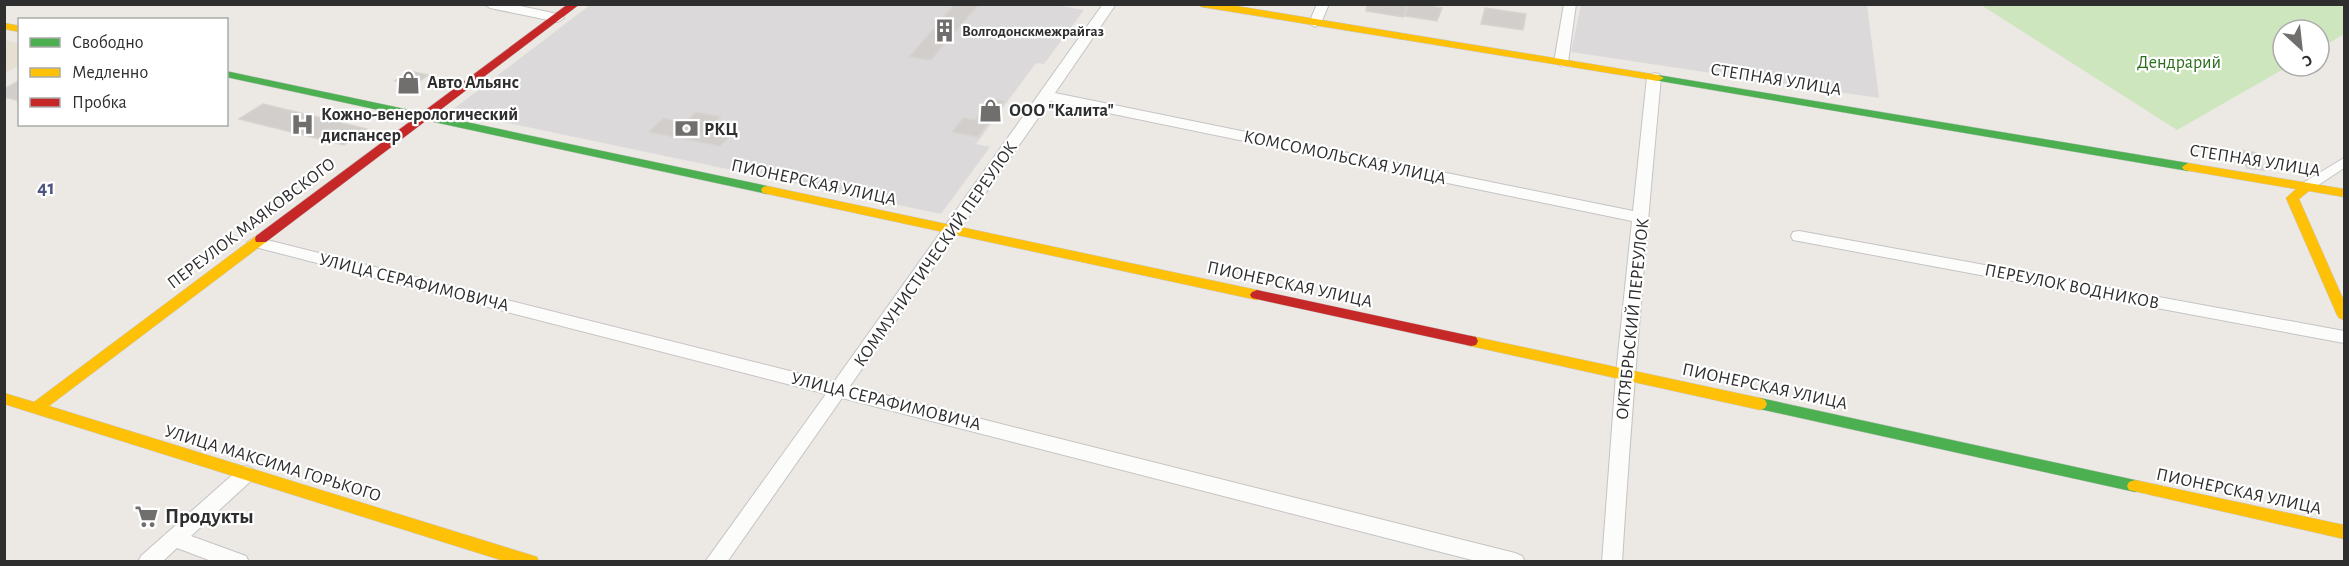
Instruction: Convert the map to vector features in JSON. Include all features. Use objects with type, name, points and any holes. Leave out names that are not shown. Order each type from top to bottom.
[{"type":"street","points":[[490,4],[558,18]]},
{"type":"street","name":"ПЕРЕУЛОК МАЯКОВСКОГО","points":[[36,408],[575,4]]},
{"type":"street","name":"КОММУНИСТИЧЕСКИЙ ПЕРЕУЛОК","points":[[715,561],[953,230],[1110,4]]},
{"type":"street","name":"СТЕПНАЯ УЛИЦА","points":[[1202,4],[2344,193]]},
{"type":"street","points":[[1315,23],[1323,4]]},
{"type":"street","points":[[1561,62],[1570,4]]},
{"type":"street","name":"ПИОНЕРСКАЯ УЛИЦА","points":[[228,74],[1625,374],[2344,532]]},
{"type":"street","name":"ОКТЯБРЬСКИЙ ПЕРЕУЛОК","points":[[1612,561],[1625,374],[1654,77]]},
{"type":"street","name":"КОМСОМОЛЬСКАЯ УЛИЦА","points":[[1047,96],[1642,218]]},
{"type":"street","points":[[2344,162],[2292,198],[2344,315]]},
{"type":"street","name":"ПЕРЕУЛОК ВОДНИКОВ","points":[[1799,236],[2344,337]]},
{"type":"street","name":"УЛИЦА СЕРАФИМОВИЧА","points":[[255,242],[1515,561]]},
{"type":"street","name":"УЛИЦА МАКСИМА ГОРЬКОГО","points":[[4,398],[246,474],[491,556],[531,561]]},
{"type":"street","points":[[148,561],[246,474]]},
{"type":"street","points":[[174,538],[239,561]]},
{"type":"shaded area","points":[[1049,4],[1084,10],[1044,64],[1036,63],[976,144],[990,147],[941,214],[451,111],[590,5]]},
{"type":"shaded area","points":[[1581,4],[1867,5],[1879,98],[1571,52]]},
{"type":"shaded area","points":[[5,40],[18,43],[18,66],[5,73]]},
{"type":"green space","name":"Дендрарий","points":[[1981,5],[2344,5],[2344,34],[2331,42],[2331,18],[2271,18],[2271,76],[2177,130]]},
{"type":"building","name":"Волгодонскмежрайгаз","points":[[955,4],[979,4],[931,60],[909,57]]},
{"type":"building","points":[[1367,4],[1407,6],[1403,17],[1366,11]]},
{"type":"building","points":[[1409,4],[1442,8],[1437,21],[1404,16]]},
{"type":"building","points":[[1485,8],[1526,14],[1523,30],[1481,24]]},
{"type":"building","name":"Авто Альянс","points":[[410,71],[428,75],[414,85],[395,81]]},
{"type":"building","points":[[18,81],[18,100],[4,97],[4,89]]},
{"type":"building","name":"ООО \"Калита\"","points":[[992,99],[1004,101],[978,137],[952,132],[963,118],[975,120]]},
{"type":"building","name":"Кожно-венерологический диспансер","points":[[263,104],[367,129],[344,145],[239,119]]},
{"type":"building","name":"РКЦ","points":[[696,112],[721,117],[710,127],[734,132],[720,146],[649,132],[663,118],[685,123]]},
{"type":"building","points":[[2240,150],[2257,153],[2264,170],[2247,168]]},
{"type":"traffic: fast","points":[[228,74],[767,190]]},
{"type":"traffic: fast","points":[[1658,78],[2188,167]]},
{"type":"traffic: fast","points":[[1760,404],[2135,486]]},
{"type":"traffic: slow","points":[[1202,4],[1658,78]]},
{"type":"traffic: slow","points":[[4,26],[18,29]]},
{"type":"traffic: slow","points":[[2188,167],[2344,193]]},
{"type":"traffic: slow","points":[[2306,187],[2292,198],[2344,315]]},
{"type":"traffic: slow","points":[[767,190],[1257,295]]},
{"type":"traffic: slow","points":[[36,408],[261,239]]},
{"type":"traffic: slow","points":[[1471,341],[1760,404]]},
{"type":"traffic: slow","points":[[4,398],[531,562]]},
{"type":"traffic: slow","points":[[2135,486],[2344,532]]},
{"type":"traffic: jam","points":[[261,239],[575,4]]},
{"type":"traffic: jam","points":[[1257,295],[1471,341]]},
{"type":"place","name":"Волгодонскмежрайгаз","points":[[944,31]]},
{"type":"place","name":"Авто Альянс","points":[[409,82]]},
{"type":"place","name":"ООО \"Калита\"","points":[[991,110]]},
{"type":"place","name":"Кожно-венерологический диспансер","points":[[303,124]]},
{"type":"place","name":"РКЦ","points":[[686,129]]},
{"type":"place","name":"Продукты","points":[[147,516]]},
{"type":"district","name":"41","points":[[46,187]]}]
